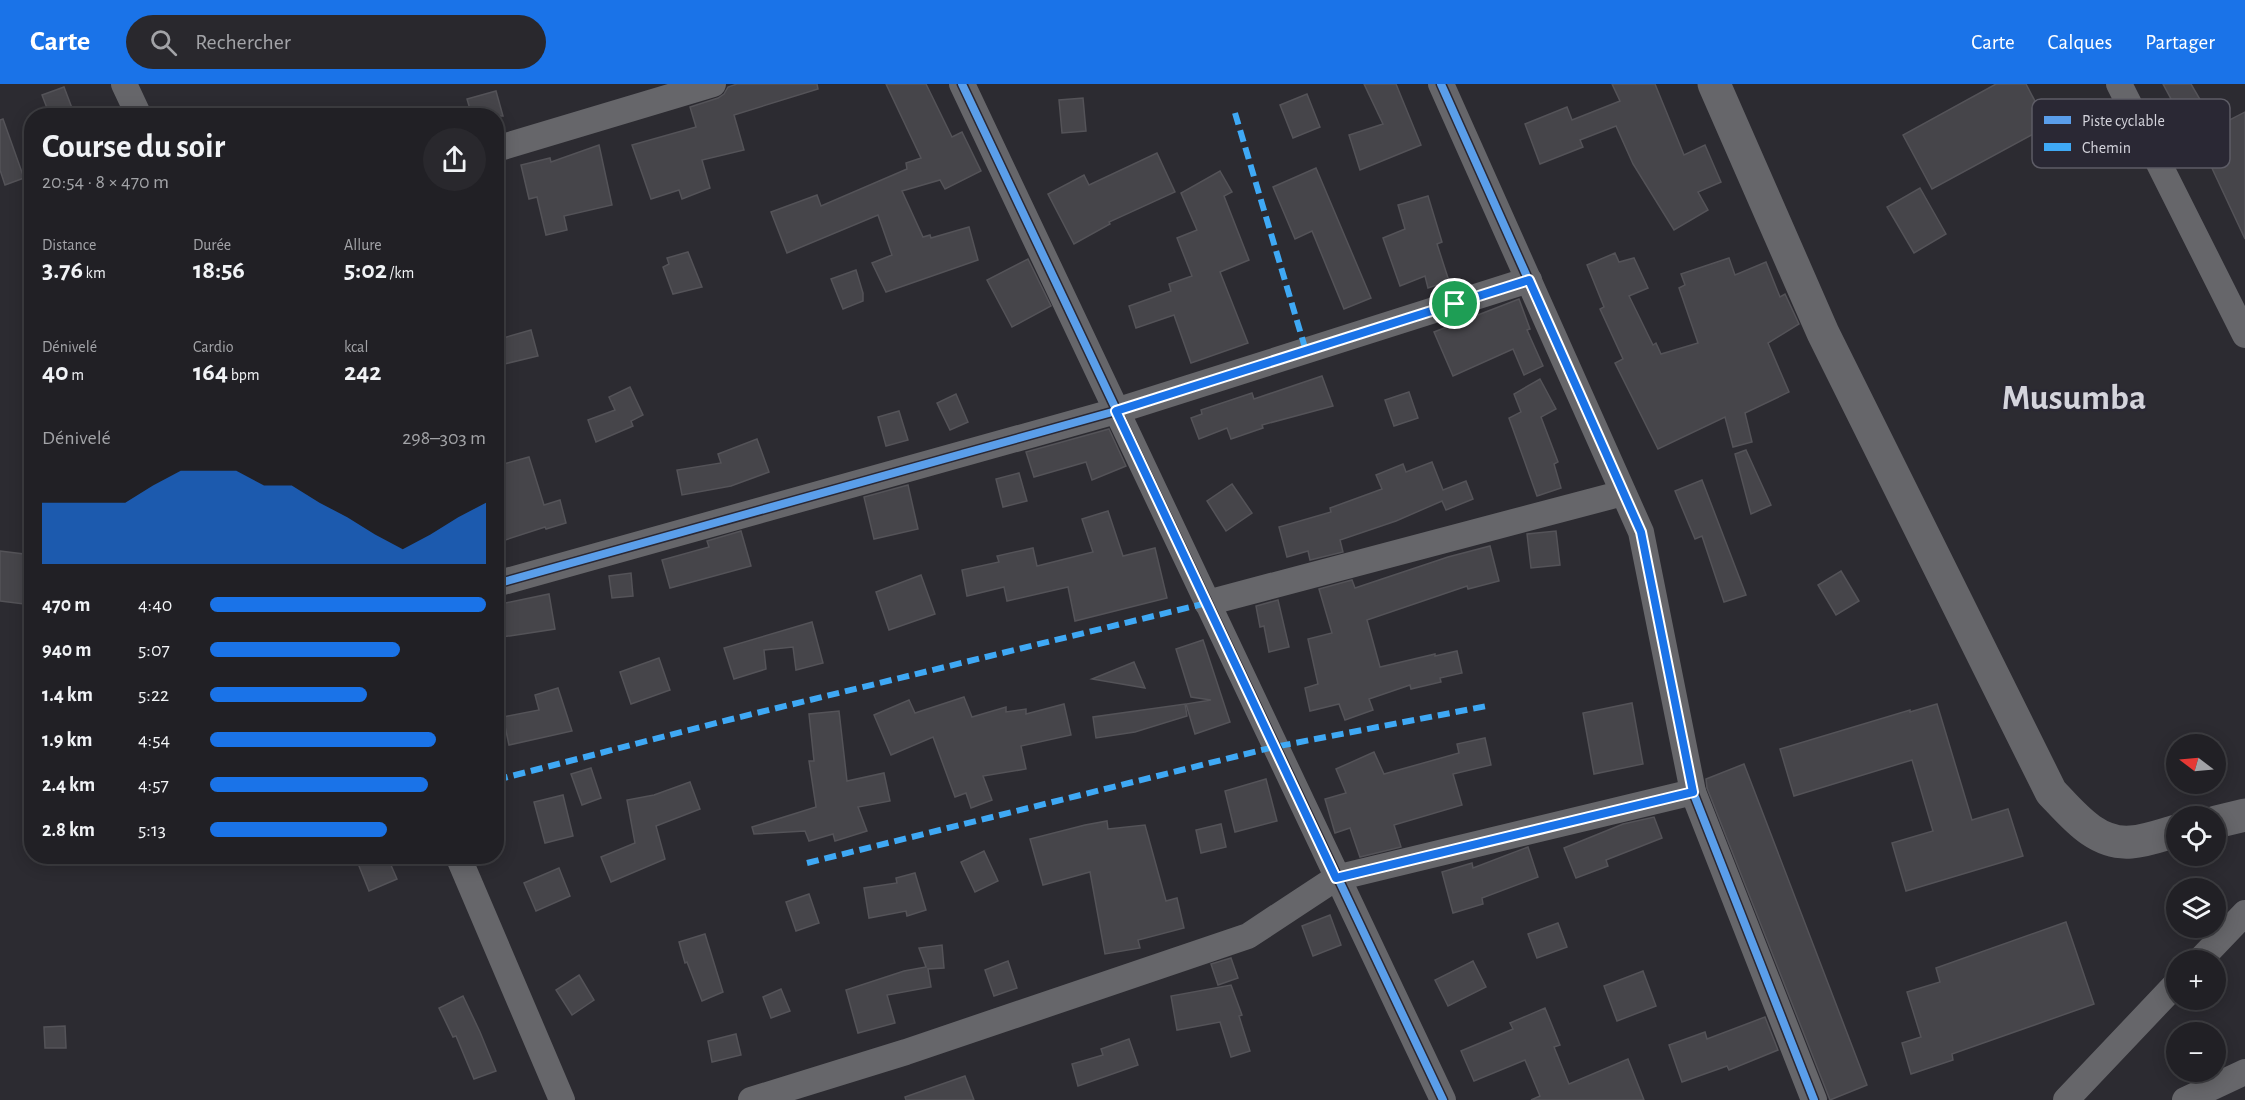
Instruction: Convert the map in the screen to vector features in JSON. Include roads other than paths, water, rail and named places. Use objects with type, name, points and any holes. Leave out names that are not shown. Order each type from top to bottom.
[{"type":"main road","points":[[1714,84],[1824,333],[2051,792],[2087,828],[2113,842],[2132,842],[2166,834]]},
{"type":"main road","points":[[2226,820],[2245,815]]},
{"type":"street","points":[[124,84],[135,108]]},
{"type":"street","points":[[504,146],[714,84]]},
{"type":"street","points":[[962,84],[1443,1100]]},
{"type":"street","points":[[1442,84],[1641,532],[1693,792],[1814,1100]]},
{"type":"street","points":[[2120,84],[2127,99]]},
{"type":"street","points":[[2162,168],[2245,335]]},
{"type":"street","points":[[504,582],[1116,411],[1529,280]]},
{"type":"street","points":[[1207,603],[1623,493]]},
{"type":"street","points":[[751,1100],[906,1052],[1248,936],[1336,878],[1693,792]]},
{"type":"street","points":[[461,864],[562,1100]]},
{"type":"street","points":[[2210,950],[2245,913]]},
{"type":"street","points":[[2066,1100],[2166,995]]},
{"type":"street","points":[[2185,1100],[2245,1072]]},
{"type":"district","name":"Musumba","points":[[2074,398]]}]
